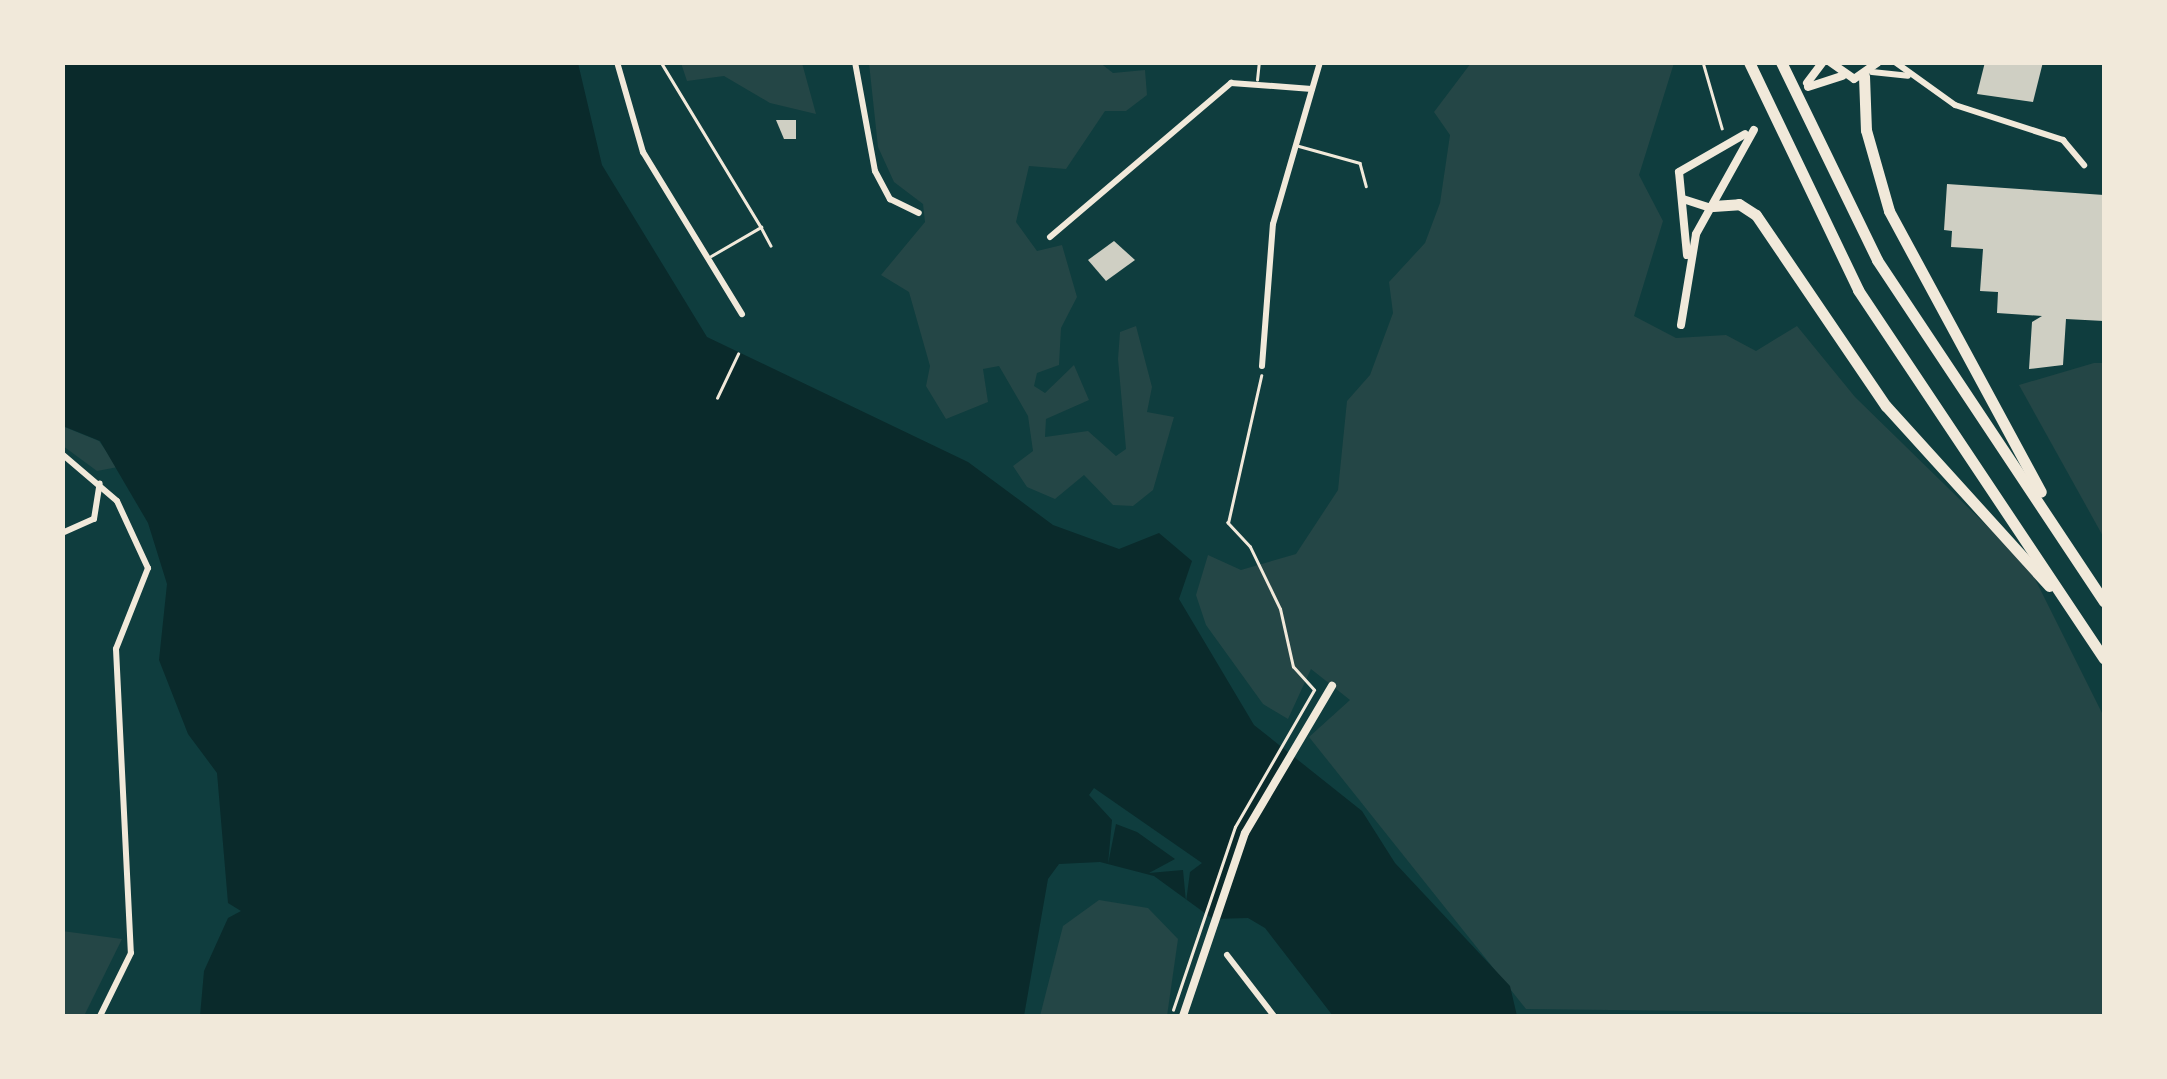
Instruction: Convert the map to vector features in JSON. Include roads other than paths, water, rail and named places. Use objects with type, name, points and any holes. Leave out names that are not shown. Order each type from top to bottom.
[{"type":"highway","points":[[1749,62],[1858,290],[2104,659]]},
{"type":"highway","points":[[1781,62],[1877,260],[2104,602]]},
{"type":"highway","points":[[1868,74],[1866,130],[1890,211],[2078,562]]},
{"type":"highway","points":[[1713,207],[1733,203],[1756,215],[1886,406],[2073,612]]},
{"type":"street","points":[[617,62],[643,152],[742,314]]},
{"type":"street","points":[[856,62],[875,171],[890,199],[919,213]]},
{"type":"street","points":[[1262,366],[1270,241],[1320,62]]},
{"type":"street","points":[[1842,76],[1826,62],[1808,85],[1842,76],[1909,76]]},
{"type":"street","points":[[1868,74],[1878,62]]},
{"type":"street","points":[[1895,62],[1909,76],[1955,105],[2063,140],[2084,165]]},
{"type":"street","points":[[1050,238],[1153,156],[1202,100],[1257,80],[1312,89]]},
{"type":"street","points":[[1681,324],[1688,275],[1713,207],[1754,129],[1684,166],[1678,191],[1688,275]]},
{"type":"street","points":[[1678,191],[1692,207],[1713,207]]},
{"type":"street","points":[[62,454],[100,482],[135,528],[148,568],[116,649],[131,954],[100,1016]]},
{"type":"street","points":[[62,532],[94,519],[100,482]]},
{"type":"street","points":[[1183,1016],[1245,833],[1332,686]]},
{"type":"street","points":[[1227,955],[1274,1016]]},
{"type":"lane","points":[[660,62],[772,246]]},
{"type":"lane","points":[[1257,80],[1259,62]]},
{"type":"lane","points":[[1296,145],[1360,163],[1366,186]]},
{"type":"lane","points":[[706,259],[761,227]]}]
